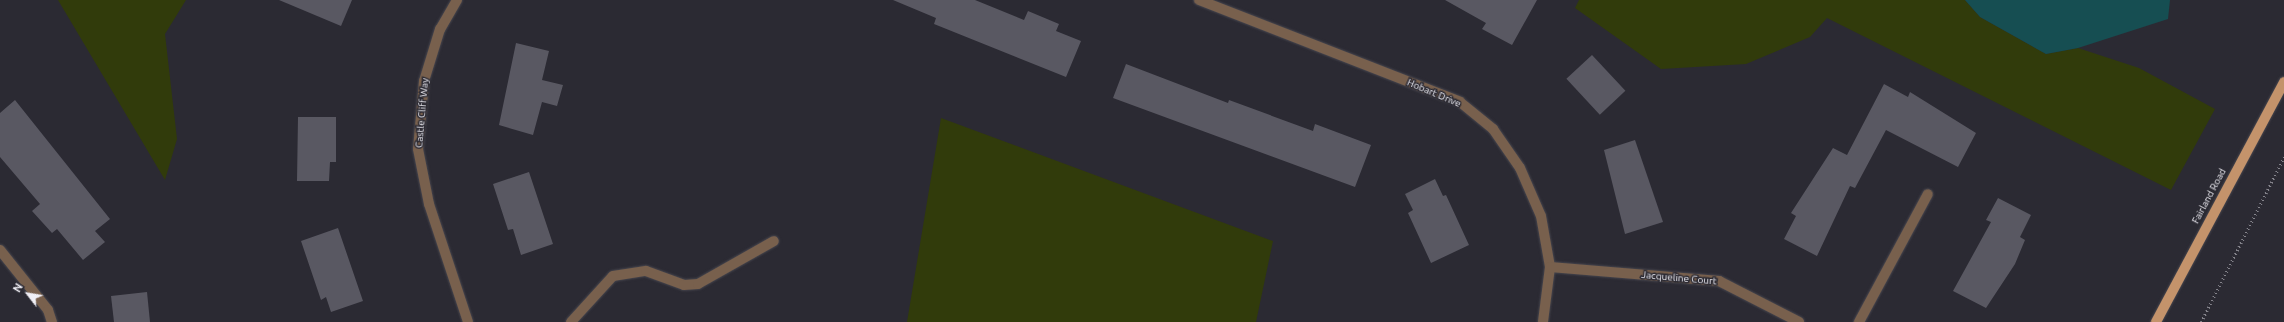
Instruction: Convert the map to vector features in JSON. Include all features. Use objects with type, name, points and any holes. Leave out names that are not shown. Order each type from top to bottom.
[{"type":"main road","name":"Fairland Road","points":[[2156,322],[2284,82]]},
{"type":"street","name":"Castle Cliff Way","points":[[457,0],[440,29],[424,81],[418,149],[429,204],[468,322]]},
{"type":"street","name":"Hobart Drive","points":[[1199,0],[1460,102],[1493,129],[1520,168],[1541,216],[1550,267],[1543,322]]},
{"type":"street","points":[[1859,322],[1928,194]]},
{"type":"street","points":[[571,322],[613,276],[646,271],[684,285],[698,284],[774,241]]},
{"type":"street","points":[[0,250],[48,310],[52,322]]},
{"type":"street","name":"Jacqueline Court","points":[[1550,267],[1719,281],[1799,322]]},
{"type":"path","points":[[2201,322],[2284,157]]},
{"type":"green space","points":[[58,0],[186,0],[165,34],[177,139],[165,180]]},
{"type":"green space","points":[[1579,0],[1965,0],[1980,17],[2046,54],[2078,48],[2139,68],[2215,109],[2171,190],[1827,18],[1810,37],[1746,64],[1661,69],[1575,8]]},
{"type":"green space","points":[[941,118],[1273,241],[1256,322],[907,322]]},
{"type":"water","points":[[1965,0],[2170,0],[2168,19],[2078,48],[2046,54],[1980,17]]},
{"type":"building","points":[[279,0],[352,0],[341,26]]},
{"type":"building","points":[[893,0],[975,0],[1024,20],[1028,11],[1059,24],[1056,31],[1081,41],[1066,77],[934,24],[936,18]]},
{"type":"building","points":[[1445,0],[1537,0],[1512,45],[1482,29],[1486,23]]},
{"type":"building","points":[[516,43],[549,51],[542,80],[563,85],[557,106],[542,102],[533,135],[499,125]]},
{"type":"building","points":[[1592,55],[1625,91],[1600,115],[1566,79]]},
{"type":"building","points":[[1126,64],[1228,103],[1229,100],[1313,131],[1315,124],[1371,145],[1355,187],[1113,98]]},
{"type":"building","points":[[1884,84],[1908,97],[1910,92],[1976,133],[1958,167],[1886,130],[1855,188],[1850,186],[1817,256],[1784,239],[1796,216],[1791,213],[1833,148],[1847,155]]},
{"type":"building","points":[[15,100],[110,219],[95,231],[105,242],[83,260],[57,229],[52,233],[32,211],[40,204],[0,157],[0,113]]},
{"type":"building","points":[[298,117],[336,117],[336,162],[330,162],[329,181],[297,181]]},
{"type":"building","points":[[1635,140],[1663,222],[1625,234],[1604,150]]},
{"type":"building","points":[[529,172],[553,244],[521,255],[513,229],[508,230],[493,184]]},
{"type":"building","points":[[1435,179],[1443,196],[1446,195],[1469,245],[1431,263],[1408,213],[1413,210],[1405,194]]},
{"type":"building","points":[[1998,198],[2031,215],[2020,237],[2025,240],[2015,264],[1986,308],[1953,291],[1991,222],[1986,220]]},
{"type":"building","points":[[338,228],[363,301],[331,312],[326,297],[321,300],[301,241]]},
{"type":"building","points":[[147,292],[150,322],[114,322],[111,296]]}]
